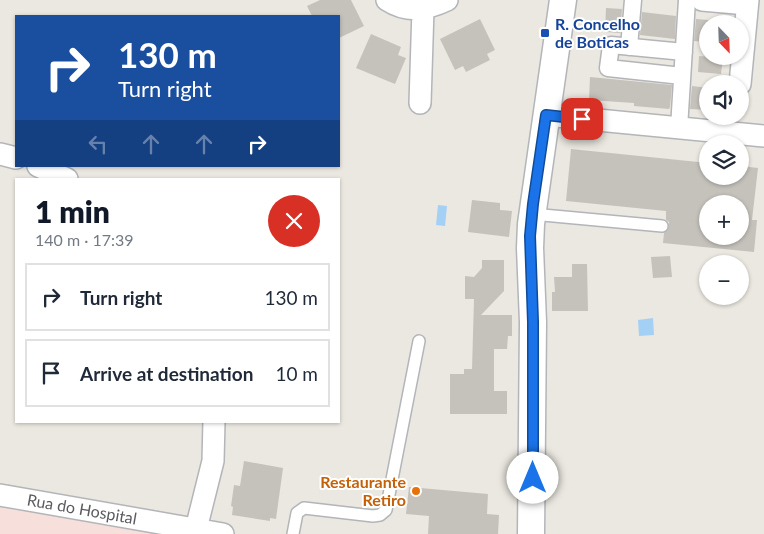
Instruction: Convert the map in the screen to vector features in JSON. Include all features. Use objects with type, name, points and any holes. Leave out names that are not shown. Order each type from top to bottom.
[{"type":"street","points":[[387,0],[402,8],[423,9],[447,0]]},
{"type":"street","points":[[532,534],[533,341],[530,248],[532,214],[563,0]]},
{"type":"street","points":[[629,47],[633,0]]},
{"type":"street","points":[[679,128],[687,0]]},
{"type":"street","points":[[702,0],[748,2],[741,75]]},
{"type":"street","points":[[420,103],[423,9]]},
{"type":"street","points":[[682,76],[608,68],[611,44],[684,52]]},
{"type":"street","points":[[546,115],[679,128],[736,125],[764,136]]},
{"type":"street","points":[[0,154],[15,158]]},
{"type":"street","points":[[40,167],[65,178]]},
{"type":"street","points":[[196,529],[213,461],[214,423]]},
{"type":"street","name":"Rua do Hospital","points":[[0,495],[223,534]]},
{"type":"lane","points":[[532,214],[662,226]]},
{"type":"lane","points":[[293,534],[297,513],[304,508],[373,516],[380,515],[386,510],[419,341]]},
{"type":"shaded area","points":[[0,503],[160,532],[160,534],[0,534]]},
{"type":"water","points":[[438,205],[447,206],[445,226],[436,225]]},
{"type":"water","points":[[653,318],[654,335],[639,336],[638,320]]},
{"type":"building","points":[[320,0],[351,0],[364,26],[340,38],[340,15],[312,15],[307,6]]},
{"type":"building","points":[[606,8],[622,9],[620,33],[605,32]]},
{"type":"building","points":[[642,12],[676,16],[675,39],[640,35]]},
{"type":"building","points":[[480,19],[495,50],[487,54],[490,60],[466,72],[463,66],[455,70],[440,39]]},
{"type":"building","points":[[696,19],[699,19],[699,41],[694,41]]},
{"type":"building","points":[[371,34],[401,47],[398,55],[406,58],[395,84],[356,68]]},
{"type":"building","points":[[699,56],[699,65],[722,65],[721,74],[698,72]]},
{"type":"building","points":[[590,77],[672,85],[670,107],[669,109],[634,106],[634,103],[589,100]]},
{"type":"building","points":[[692,86],[699,87],[699,110],[690,109]]},
{"type":"building","points":[[571,149],[699,162],[699,185],[749,185],[749,167],[758,168],[752,220],[757,220],[754,252],[663,243],[664,233],[669,227],[669,222],[666,220],[666,211],[566,201]]},
{"type":"building","points":[[472,200],[500,203],[500,210],[512,211],[509,237],[468,232]]},
{"type":"building","points":[[670,256],[672,277],[653,278],[651,257]]},
{"type":"building","points":[[482,260],[504,260],[504,291],[481,315],[512,315],[512,336],[508,336],[507,349],[494,349],[494,391],[507,391],[507,414],[450,414],[450,374],[464,374],[464,369],[472,369],[474,299],[465,299],[465,276],[474,277],[482,268]]},
{"type":"building","points":[[572,264],[587,264],[588,311],[552,311],[552,292],[555,292],[554,277],[572,277]]},
{"type":"building","points":[[244,461],[283,468],[276,519],[270,518],[270,521],[232,515],[233,507],[231,506],[234,485],[240,486]]},
{"type":"building","points":[[409,487],[488,494],[487,514],[499,515],[498,534],[428,534],[429,516],[406,514]]},
{"type":"place","name":"R. Concelho de Boticas","points":[[545,33]]},
{"type":"place","name":"Restaurante Retiro","points":[[416,491]]},
{"type":"route","points":[[533,478],[533,322],[530,248],[533,204],[546,115],[582,119]]}]
